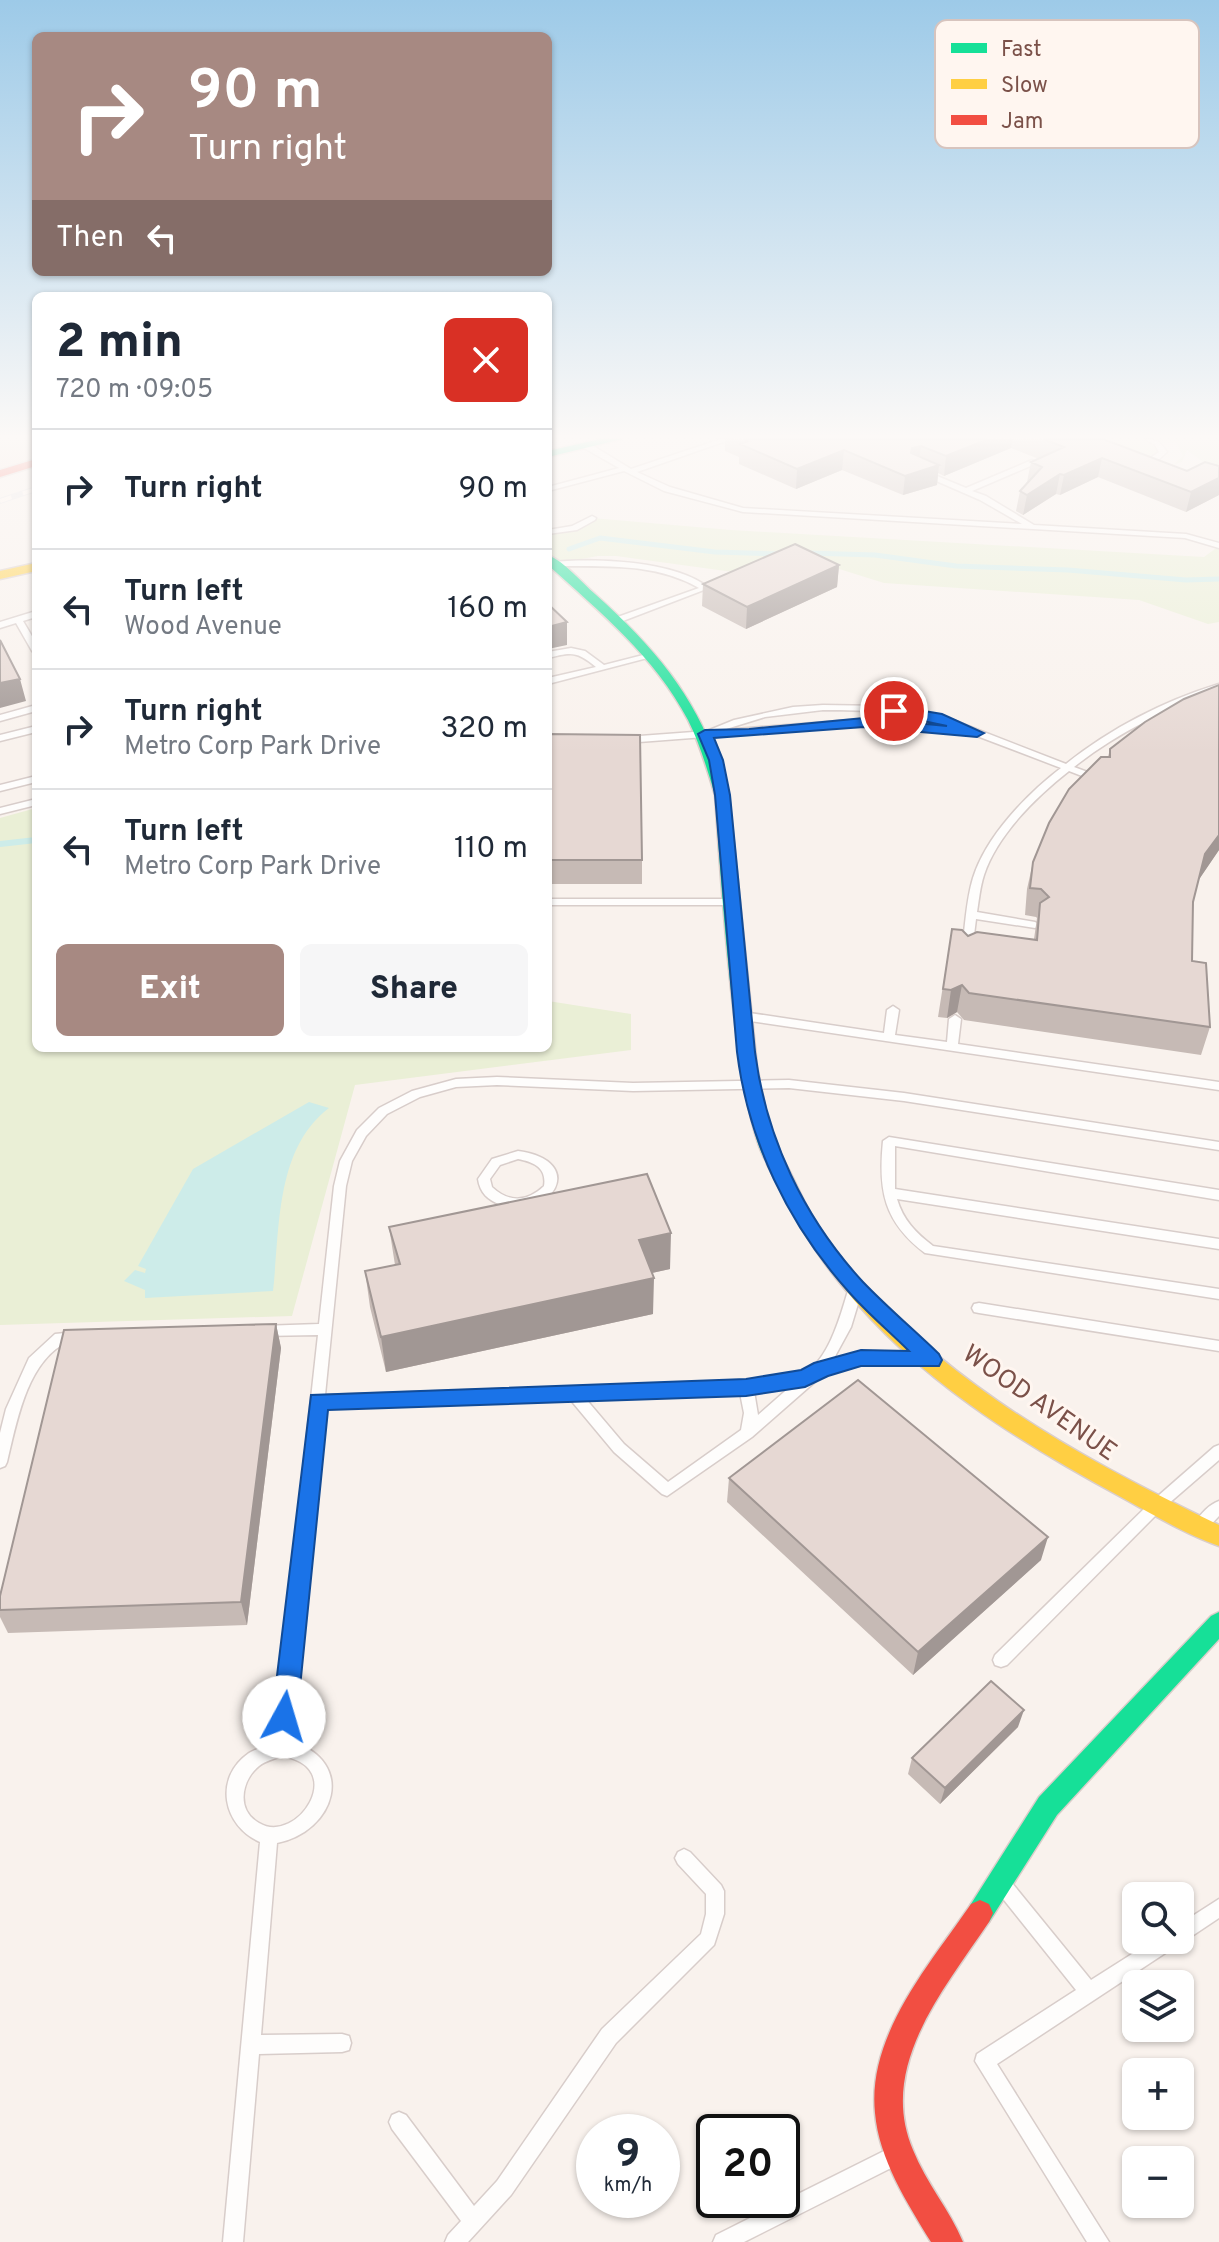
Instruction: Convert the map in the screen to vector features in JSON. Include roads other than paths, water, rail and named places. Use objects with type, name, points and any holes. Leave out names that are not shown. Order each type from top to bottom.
[{"type":"street","points":[[0,575],[32,568]]},
{"type":"street","name":"WOOD AVENUE","points":[[553,568],[615,621],[651,656],[685,696],[716,760],[721,784],[750,1083],[759,1122],[787,1189],[824,1248],[856,1287],[932,1360],[1040,1442],[1103,1481],[1219,1536]]},
{"type":"street","points":[[948,2242],[899,2154],[886,2104],[894,2053],[999,1880],[1048,1806],[1219,1623]]},
{"type":"lane","points":[[553,568],[661,569],[692,578],[705,588],[615,621]]},
{"type":"lane","points":[[0,625],[32,615]]},
{"type":"lane","points":[[19,620],[32,636]]},
{"type":"lane","points":[[552,654],[575,649],[583,651],[601,667]]},
{"type":"lane","points":[[552,680],[651,656]]},
{"type":"lane","points":[[965,958],[981,869],[1013,819],[1083,752],[1169,705],[1219,687]]},
{"type":"lane","points":[[705,734],[742,718],[825,709],[862,708],[927,715],[1099,779]]},
{"type":"lane","points":[[0,718],[32,709]]},
{"type":"lane","points":[[825,709],[834,724]]},
{"type":"lane","points":[[612,740],[658,740],[834,724],[893,723],[977,733]]},
{"type":"lane","points":[[0,738],[32,730]]},
{"type":"lane","points":[[0,788],[32,780]]},
{"type":"lane","points":[[0,811],[32,803]]},
{"type":"lane","points":[[552,902],[732,902]]},
{"type":"lane","points":[[973,915],[1035,925]]},
{"type":"lane","points":[[889,1037],[893,1010]]},
{"type":"lane","points":[[743,1016],[1219,1086]]},
{"type":"lane","points":[[952,1047],[955,1019]]},
{"type":"lane","points":[[281,1748],[340,1186],[346,1161],[361,1133],[383,1111],[416,1094],[456,1083],[497,1081],[633,1087],[789,1084],[904,1097],[1219,1146]]},
{"type":"lane","points":[[1219,1195],[889,1141],[884,1177],[894,1208],[911,1237],[930,1250],[1219,1294]]},
{"type":"lane","points":[[518,1155],[541,1161],[549,1168],[552,1178],[550,1188],[531,1202],[517,1204],[504,1202],[486,1189],[484,1179],[488,1170],[496,1162],[518,1155]]},
{"type":"lane","points":[[889,1193],[1219,1244]]},
{"type":"lane","points":[[573,1393],[619,1448],[667,1490],[747,1433],[821,1369],[844,1327],[856,1287]]},
{"type":"lane","points":[[979,1308],[1219,1346]]},
{"type":"lane","points":[[248,1331],[326,1329]]},
{"type":"lane","points":[[0,1462],[13,1409],[34,1362],[60,1338],[91,1337]]},
{"type":"lane","points":[[318,1401],[746,1387],[805,1378],[821,1369],[861,1358],[932,1360]]},
{"type":"lane","points":[[746,1387],[751,1413],[747,1433]]},
{"type":"lane","points":[[1001,1660],[1155,1507],[1219,1451]]},
{"type":"lane","points":[[1198,1527],[1219,1507]]},
{"type":"lane","points":[[281,1748],[295,1749],[317,1764],[324,1790],[319,1805],[299,1828],[269,1835],[243,1824],[236,1812],[235,1784],[253,1759],[281,1748]]},
{"type":"lane","points":[[233,2242],[269,1835]]},
{"type":"lane","points":[[455,2242],[504,2188],[609,2036],[708,1939],[717,1898],[701,1874],[684,1858]]},
{"type":"lane","points":[[999,1880],[1090,1993]]},
{"type":"lane","points":[[1194,1925],[1219,1908]]},
{"type":"lane","points":[[1099,2242],[984,2061],[1149,1954]]},
{"type":"lane","points":[[250,2045],[342,2043]]},
{"type":"lane","points":[[399,2122],[474,2222]]},
{"type":"lane","points":[[723,2242],[899,2154]]},
{"type":"water","points":[[309,1102],[329,1108],[311,1125],[298,1145],[289,1168],[283,1192],[273,1291],[145,1298],[145,1290],[124,1281],[135,1270],[145,1273],[146,1269],[138,1266],[193,1169]]},
{"type":"waterway","points":[[569,549],[584,544]]},
{"type":"waterway","points":[[646,544],[715,552],[778,554]]},
{"type":"waterway","points":[[807,553],[875,555],[956,566],[1068,570],[1186,580],[1219,579]]},
{"type":"waterway","points":[[0,844],[32,840]]}]
